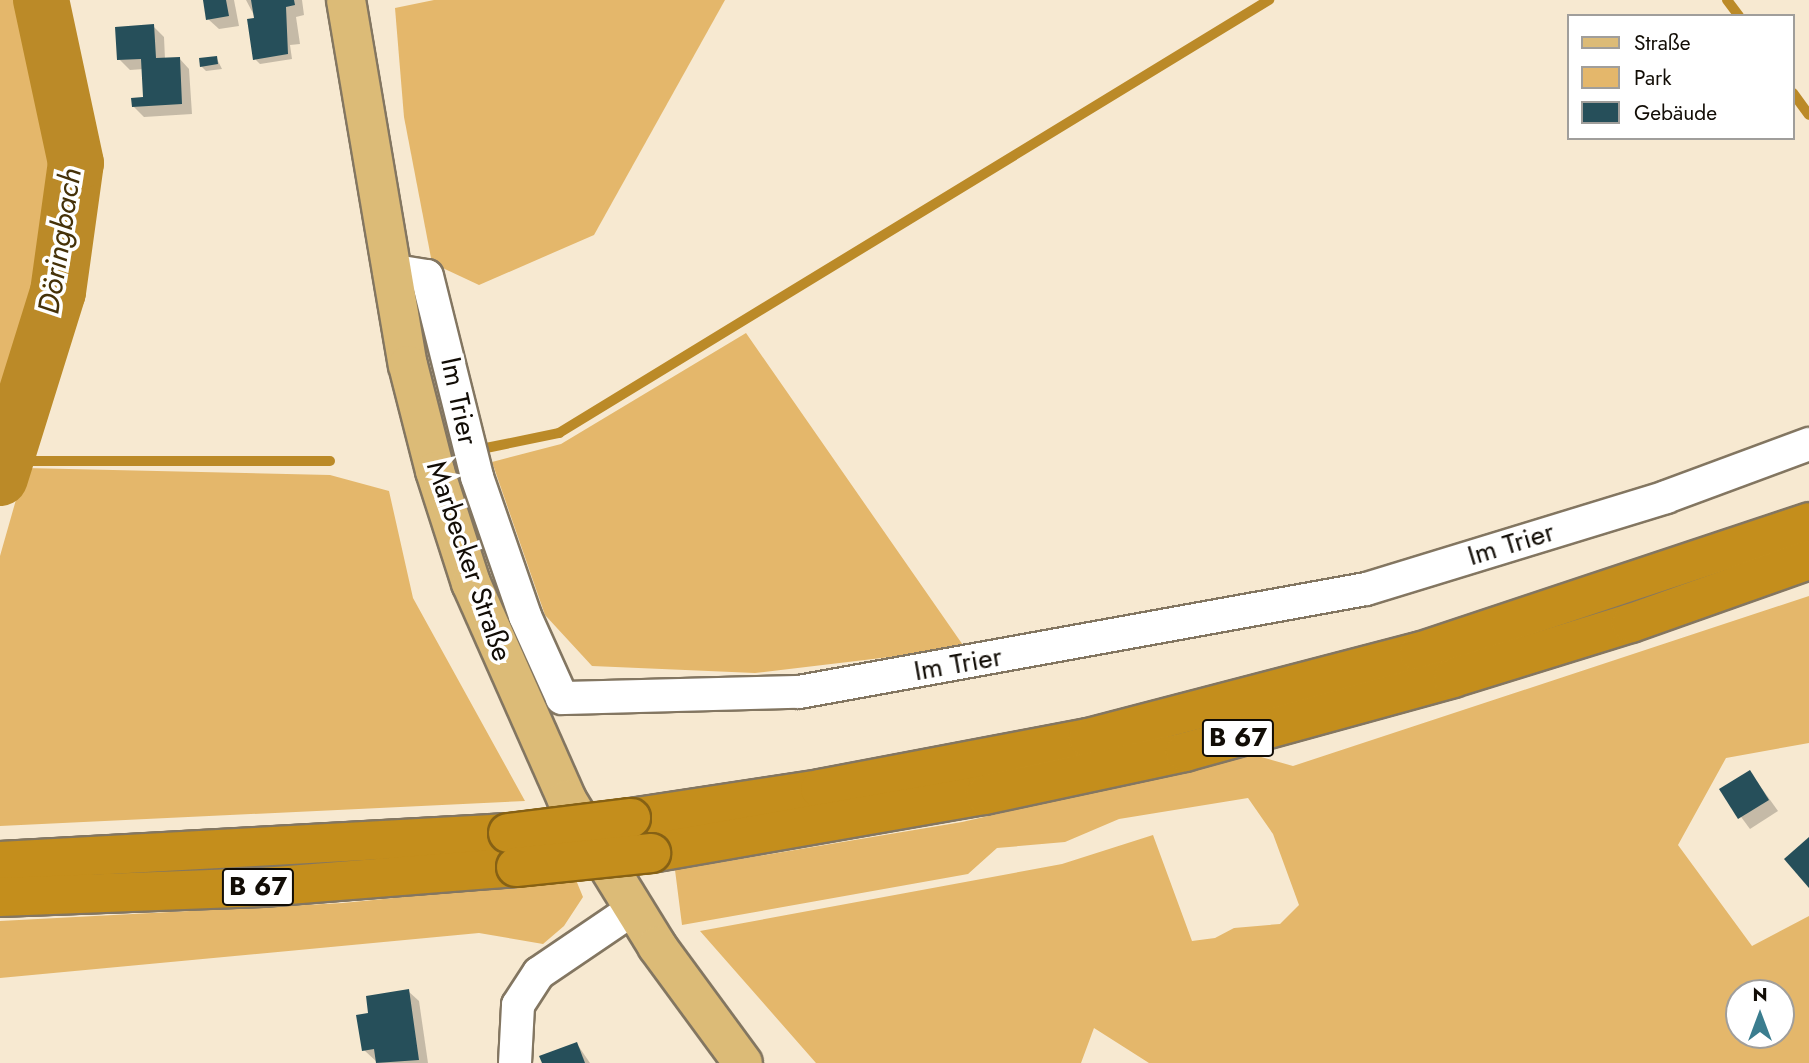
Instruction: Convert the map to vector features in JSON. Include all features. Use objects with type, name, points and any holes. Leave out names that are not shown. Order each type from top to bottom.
[{"type":"highway","name":"B 67","points":[[0,897],[263,887],[512,850],[631,818],[820,789],[1101,734],[1419,652],[1809,522]]},
{"type":"highway","name":"B 67","points":[[0,861],[512,850],[651,853],[973,797],[1185,752],[1465,674],[1631,623],[1809,560]]},
{"type":"main road","name":"Marbecker Straße","points":[[346,0],[389,270],[420,416],[471,583],[566,800],[633,909],[743,1063]]},
{"type":"street","name":"Im Trier","points":[[389,270],[427,276],[477,477],[525,616],[562,698],[799,692],[1366,589],[1666,497],[1809,444]]},
{"type":"street","points":[[515,1063],[518,1005],[539,973],[633,909]]},
{"type":"green space","points":[[0,0],[24,0],[54,100],[62,179],[42,275],[0,408]]},
{"type":"green space","points":[[434,0],[725,0],[594,235],[479,285],[432,263],[404,117],[395,8]]},
{"type":"green space","points":[[746,333],[965,648],[755,673],[592,666],[545,615],[492,462],[561,444]]},
{"type":"green space","points":[[25,468],[330,475],[389,491],[413,598],[525,801],[0,826],[0,556]]},
{"type":"green space","points":[[1809,596],[1809,743],[1726,758],[1678,845],[1752,946],[1809,916],[1809,1063],[1149,1063],[1094,1028],[1081,1063],[816,1063],[700,931],[1062,864],[1153,835],[1192,941],[1215,938],[1234,928],[1280,924],[1299,905],[1273,834],[1248,798],[1119,819],[1065,842],[997,848],[968,874],[682,925],[675,870],[962,822],[1254,755],[1293,766]]},
{"type":"green space","points":[[576,880],[583,897],[564,926],[543,944],[479,933],[0,978],[0,921],[343,903]]},
{"type":"building","points":[[203,0],[226,0],[229,16],[206,20]]},
{"type":"building","points":[[251,0],[294,0],[295,5],[286,7],[288,54],[253,60],[247,19],[254,18]]},
{"type":"building","points":[[154,24],[156,58],[180,57],[182,104],[132,107],[131,98],[143,97],[141,59],[117,60],[115,27]]},
{"type":"building","points":[[217,56],[218,64],[200,67],[199,58]]},
{"type":"building","points":[[1750,770],[1769,800],[1738,819],[1719,789]]},
{"type":"building","points":[[1809,837],[1809,888],[1784,859]]},
{"type":"building","points":[[409,989],[419,1060],[376,1063],[374,1049],[362,1051],[356,1015],[368,1013],[366,996]]},
{"type":"building","points":[[577,1042],[585,1063],[542,1063],[539,1056]]},
{"type":"waterway","name":"Döringbach","points":[[0,478],[58,292],[76,163],[41,0]]},
{"type":"waterway","points":[[486,448],[559,433],[1269,0]]},
{"type":"waterway","points":[[1727,0],[1738,14]]},
{"type":"waterway","points":[[1795,96],[1809,115]]},
{"type":"waterway","points":[[5,461],[330,461]]}]
